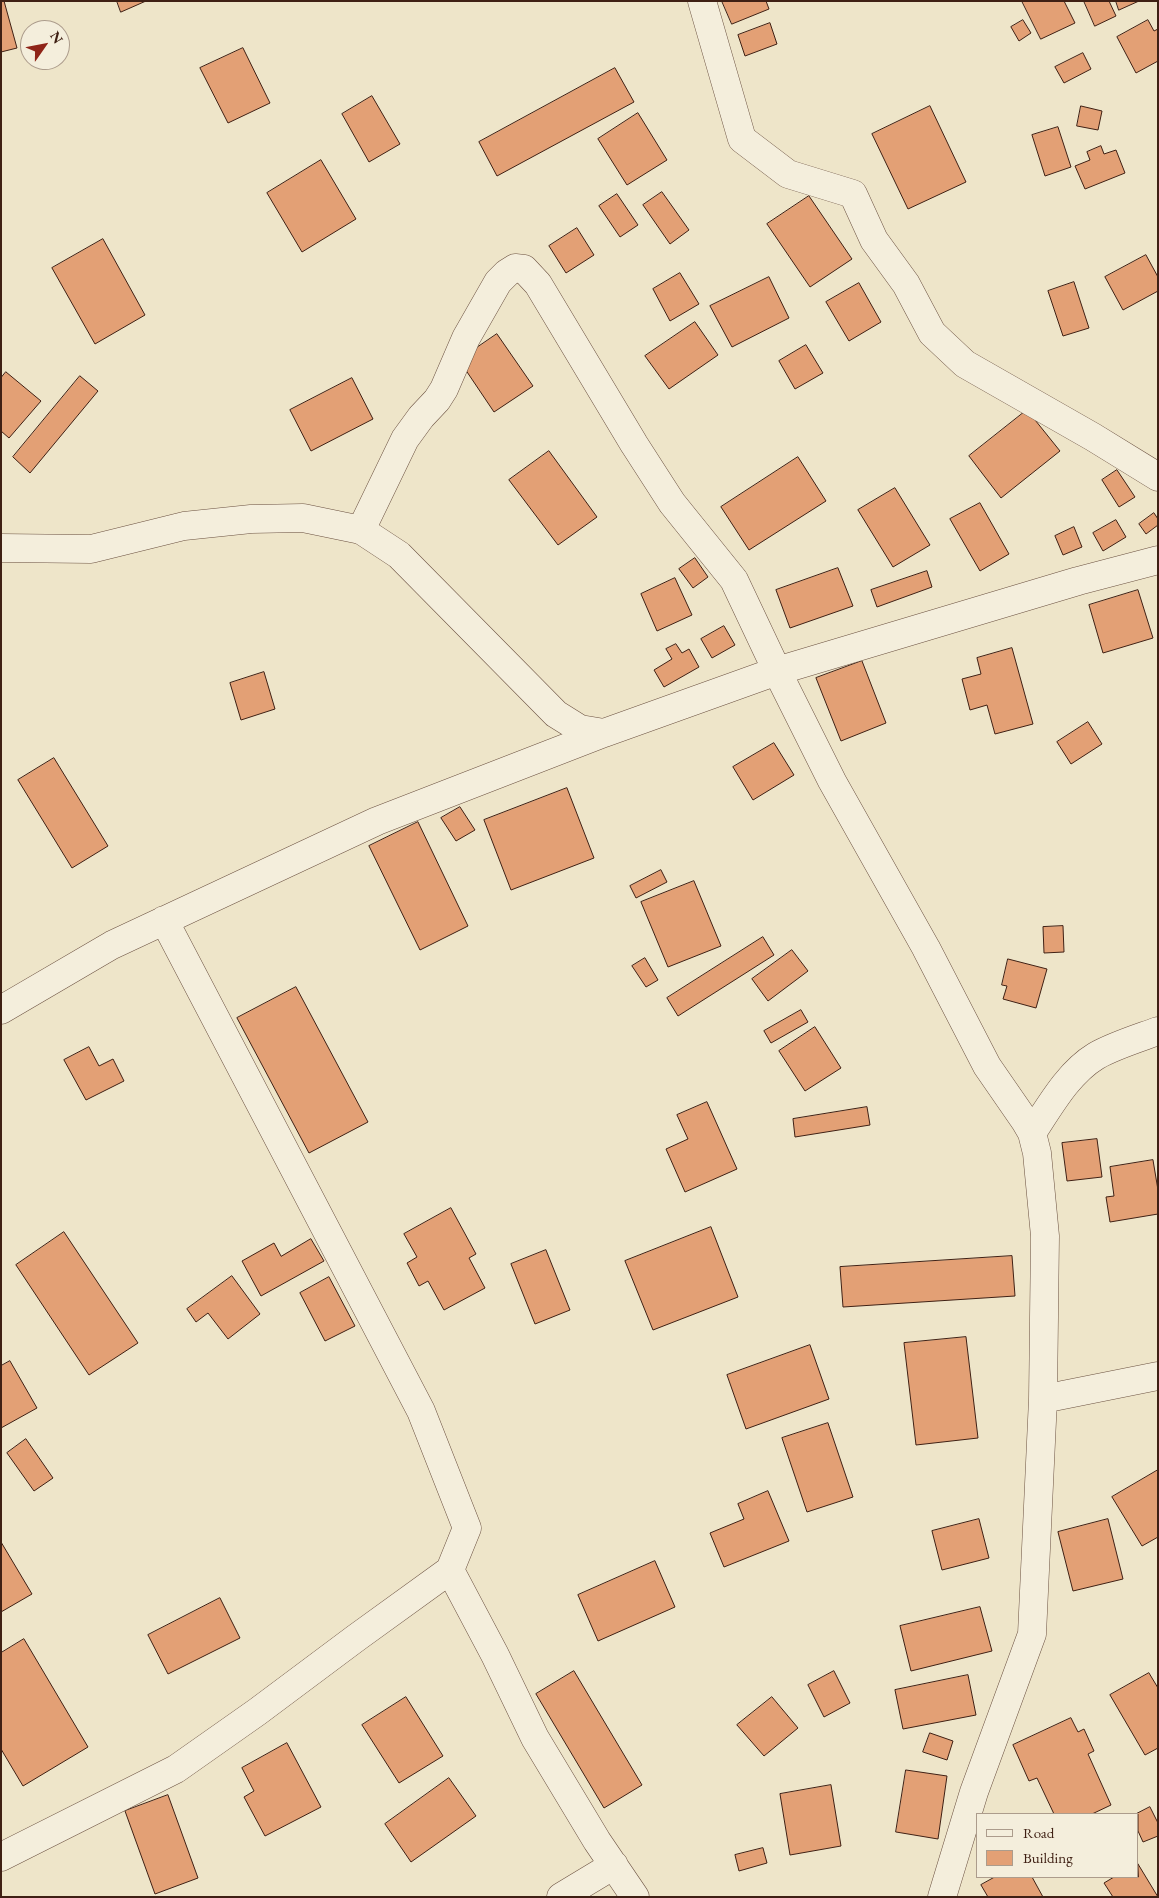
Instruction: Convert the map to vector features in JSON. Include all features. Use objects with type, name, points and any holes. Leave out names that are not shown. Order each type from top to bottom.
[{"type":"street","points":[[702,1],[742,139],[788,174],[853,194],[874,240],[906,284],[932,334],[960,359],[1158,477]]},
{"type":"street","points":[[361,530],[405,439],[444,389],[466,338],[498,282],[507,272],[514,268],[524,269],[538,284],[629,436],[672,503],[734,580],[832,781],[926,948],[987,1066],[1032,1133],[1037,1153],[1045,1236],[1043,1399],[1032,1634],[974,1792],[942,1897]]},
{"type":"street","points":[[1,548],[91,549],[184,526],[251,519],[303,518],[361,530],[399,555],[556,714],[580,728],[604,734]]},
{"type":"street","points":[[1,1010],[112,944],[376,821],[604,734],[777,671],[1078,581],[1158,560]]},
{"type":"street","points":[[1,1857],[176,1770],[450,1570],[467,1528],[422,1411],[164,920]]},
{"type":"street","points":[[1032,1133],[1055,1099],[1076,1073],[1097,1056],[1158,1030]]},
{"type":"street","points":[[1043,1399],[1158,1376]]},
{"type":"street","points":[[450,1570],[495,1655],[535,1738],[596,1841],[635,1897]]},
{"type":"street","points":[[561,1897],[614,1865]]},
{"type":"building","points":[[1,1],[4,1],[17,48],[1,52]]},
{"type":"building","points":[[117,1],[146,1],[121,12]]},
{"type":"building","points":[[722,1],[766,1],[769,9],[732,24]]},
{"type":"building","points":[[1022,1],[1064,1],[1075,23],[1041,39]]},
{"type":"building","points":[[1084,1],[1109,1],[1116,16],[1095,26]]},
{"type":"building","points":[[1116,1],[1139,1],[1119,10]]},
{"type":"building","points":[[1023,20],[1031,33],[1019,41],[1011,27]]},
{"type":"building","points":[[1148,20],[1154,31],[1158,29],[1158,61],[1136,73],[1117,37]]},
{"type":"building","points":[[770,23],[777,44],[745,56],[738,35]]},
{"type":"building","points":[[243,48],[270,103],[228,123],[200,68]]},
{"type":"building","points":[[1083,53],[1091,69],[1064,83],[1055,67]]},
{"type":"building","points":[[615,68],[634,102],[497,176],[479,142]]},
{"type":"building","points":[[372,96],[400,144],[369,162],[342,114]]},
{"type":"building","points":[[930,106],[966,182],[908,209],[872,134]]},
{"type":"building","points":[[1081,106],[1102,111],[1098,130],[1077,126]]},
{"type":"building","points":[[638,113],[667,160],[627,185],[598,139]]},
{"type":"building","points":[[1058,127],[1071,167],[1045,176],[1032,135]]},
{"type":"building","points":[[1101,146],[1104,154],[1116,150],[1125,173],[1085,189],[1075,166],[1090,160],[1087,152]]},
{"type":"building","points":[[321,160],[356,219],[302,252],[267,193]]},
{"type":"building","points":[[662,192],[689,230],[670,244],[643,205]]},
{"type":"building","points":[[617,194],[638,225],[620,237],[599,206]]},
{"type":"building","points":[[809,196],[852,259],[810,287],[767,224]]},
{"type":"building","points":[[577,228],[594,255],[566,273],[549,246]]},
{"type":"building","points":[[103,239],[145,315],[95,344],[52,268]]},
{"type":"building","points":[[1146,255],[1158,277],[1158,291],[1123,310],[1105,277]]},
{"type":"building","points":[[680,273],[699,304],[670,321],[653,289]]},
{"type":"building","points":[[769,277],[789,318],[732,347],[710,306]]},
{"type":"building","points":[[1074,282],[1089,328],[1063,336],[1048,291]]},
{"type":"building","points":[[859,283],[881,322],[849,341],[826,302]]},
{"type":"building","points":[[695,322],[718,355],[669,389],[645,356]]},
{"type":"building","points":[[497,334],[533,386],[494,412],[459,360]]},
{"type":"building","points":[[806,345],[823,373],[795,389],[779,361]]},
{"type":"building","points":[[6,372],[41,401],[9,438],[1,431],[1,378]]},
{"type":"building","points":[[80,376],[98,391],[30,473],[13,457]]},
{"type":"building","points":[[352,378],[373,419],[311,451],[290,410]]},
{"type":"building","points":[[1027,410],[1060,451],[1001,498],[969,456]]},
{"type":"building","points":[[549,451],[597,517],[558,545],[509,480]]},
{"type":"building","points":[[798,457],[826,501],[749,550],[721,507]]},
{"type":"building","points":[[1117,470],[1135,497],[1119,507],[1102,480]]},
{"type":"building","points":[[895,488],[930,545],[893,567],[858,510]]},
{"type":"building","points":[[980,503],[1009,554],[980,571],[950,519]]},
{"type":"building","points":[[1154,513],[1158,519],[1158,525],[1146,534],[1139,524]]},
{"type":"building","points":[[1116,520],[1126,537],[1103,551],[1093,533]]},
{"type":"building","points":[[1074,527],[1082,547],[1063,555],[1055,536]]},
{"type":"building","points":[[695,558],[708,577],[693,588],[679,569]]},
{"type":"building","points":[[838,568],[853,606],[790,628],[776,590]]},
{"type":"building","points":[[927,571],[932,587],[877,607],[871,590]]},
{"type":"building","points":[[675,578],[692,615],[657,631],[641,594]]},
{"type":"building","points":[[1138,590],[1153,638],[1103,653],[1089,605]]},
{"type":"building","points":[[724,626],[735,645],[712,658],[701,639]]},
{"type":"building","points":[[676,644],[682,653],[689,649],[699,667],[664,687],[654,670],[672,659],[666,649]]},
{"type":"building","points":[[1012,648],[1033,724],[995,734],[987,705],[970,710],[962,679],[981,674],[977,658]]},
{"type":"building","points":[[862,661],[886,723],[841,741],[816,678]]},
{"type":"building","points":[[264,672],[275,709],[241,720],[230,683]]},
{"type":"building","points":[[1088,722],[1102,744],[1071,764],[1057,742]]},
{"type":"building","points":[[774,743],[794,775],[753,800],[733,767]]},
{"type":"building","points":[[54,758],[108,846],[72,868],[18,780]]},
{"type":"building","points":[[567,788],[594,858],[511,890],[484,820]]},
{"type":"building","points":[[460,807],[475,830],[456,841],[441,818]]},
{"type":"building","points":[[418,822],[468,926],[420,950],[369,846]]},
{"type":"building","points":[[661,870],[667,882],[636,898],[630,886]]},
{"type":"building","points":[[694,881],[721,946],[668,967],[641,902]]},
{"type":"building","points":[[1063,926],[1064,952],[1044,953],[1043,927]]},
{"type":"building","points":[[763,937],[774,955],[678,1016],[667,998]]},
{"type":"building","points":[[792,950],[808,971],[768,1001],[752,979]]},
{"type":"building","points":[[645,958],[658,980],[646,987],[632,966]]},
{"type":"building","points":[[1008,959],[1047,969],[1036,1008],[1003,999],[1007,986],[1002,985]]},
{"type":"building","points":[[296,987],[368,1122],[309,1153],[237,1018]]},
{"type":"building","points":[[801,1010],[808,1022],[771,1043],[764,1031]]},
{"type":"building","points":[[815,1027],[841,1068],[805,1091],[779,1051]]},
{"type":"building","points":[[89,1047],[99,1066],[113,1059],[124,1081],[86,1100],[64,1060]]},
{"type":"building","points":[[707,1102],[737,1169],[685,1192],[666,1149],[688,1139],[677,1115]]},
{"type":"building","points":[[867,1107],[870,1125],[795,1137],[793,1119]]},
{"type":"building","points":[[1097,1139],[1102,1177],[1067,1181],[1062,1143]]},
{"type":"building","points":[[1153,1160],[1158,1190],[1158,1214],[1110,1222],[1106,1197],[1114,1196],[1110,1167]]},
{"type":"building","points":[[451,1208],[476,1254],[469,1258],[485,1288],[444,1310],[428,1281],[419,1286],[407,1263],[417,1257],[404,1234]]},
{"type":"building","points":[[711,1227],[738,1297],[653,1330],[625,1261]]},
{"type":"building","points":[[64,1232],[138,1343],[89,1375],[16,1265]]},
{"type":"building","points":[[311,1239],[324,1261],[261,1296],[242,1261],[274,1243],[281,1256]]},
{"type":"building","points":[[546,1250],[570,1310],[535,1324],[511,1264]]},
{"type":"building","points":[[1012,1256],[1015,1296],[843,1307],[840,1267]]},
{"type":"building","points":[[232,1276],[260,1314],[228,1339],[208,1313],[196,1322],[187,1309]]},
{"type":"building","points":[[329,1277],[355,1326],[325,1341],[300,1293]]},
{"type":"building","points":[[966,1337],[978,1438],[916,1445],[904,1343]]},
{"type":"building","points":[[810,1345],[829,1399],[746,1429],[727,1375]]},
{"type":"building","points":[[10,1361],[37,1408],[1,1428],[1,1366]]},
{"type":"building","points":[[828,1423],[853,1497],[807,1512],[782,1438]]},
{"type":"building","points":[[26,1439],[53,1478],[34,1491],[7,1453]]},
{"type":"building","points":[[1158,1470],[1158,1537],[1142,1546],[1112,1497]]},
{"type":"building","points":[[768,1491],[789,1541],[724,1567],[710,1533],[744,1519],[738,1504]]},
{"type":"building","points":[[979,1519],[989,1558],[942,1570],[932,1531]]},
{"type":"building","points":[[1108,1519],[1123,1579],[1073,1591],[1058,1532]]},
{"type":"building","points":[[1,1542],[32,1594],[1,1612]]},
{"type":"building","points":[[655,1561],[675,1607],[598,1641],[578,1595]]},
{"type":"building","points":[[220,1598],[240,1638],[168,1674],[148,1635]]},
{"type":"building","points":[[980,1607],[992,1651],[911,1671],[900,1626]]},
{"type":"building","points":[[24,1639],[88,1747],[23,1786],[1,1749],[1,1653]]},
{"type":"building","points":[[574,1671],[642,1785],[604,1808],[536,1694]]},
{"type":"building","points":[[834,1671],[850,1703],[824,1717],[808,1685]]},
{"type":"building","points":[[1149,1673],[1158,1688],[1158,1748],[1145,1755],[1110,1695]]},
{"type":"building","points":[[968,1675],[976,1715],[903,1729],[895,1690]]},
{"type":"building","points":[[406,1697],[443,1756],[399,1783],[362,1725]]},
{"type":"building","points":[[772,1697],[798,1728],[764,1756],[737,1725]]},
{"type":"building","points":[[1071,1718],[1078,1732],[1084,1729],[1094,1751],[1088,1754],[1111,1805],[1094,1813],[1054,1813],[1037,1778],[1029,1781],[1013,1745]]},
{"type":"building","points":[[930,1733],[953,1741],[947,1760],[923,1752]]},
{"type":"building","points":[[287,1743],[321,1807],[265,1836],[244,1797],[254,1791],[242,1768]]},
{"type":"building","points":[[906,1770],[947,1776],[938,1839],[896,1832]]},
{"type":"building","points":[[449,1778],[476,1816],[411,1862],[385,1824]]},
{"type":"building","points":[[831,1785],[841,1846],[790,1855],[780,1794]]},
{"type":"building","points":[[168,1795],[198,1878],[155,1894],[125,1811]]},
{"type":"building","points":[[1150,1807],[1158,1823],[1158,1836],[1143,1842],[1139,1833],[1138,1813]]},
{"type":"building","points":[[763,1848],[767,1863],[739,1871],[735,1855]]},
{"type":"building","points":[[1139,1866],[1158,1897],[1113,1897],[1104,1883],[1112,1878],[1139,1878]]},
{"type":"building","points":[[993,1878],[1033,1878],[1043,1897],[988,1897],[981,1885]]}]
